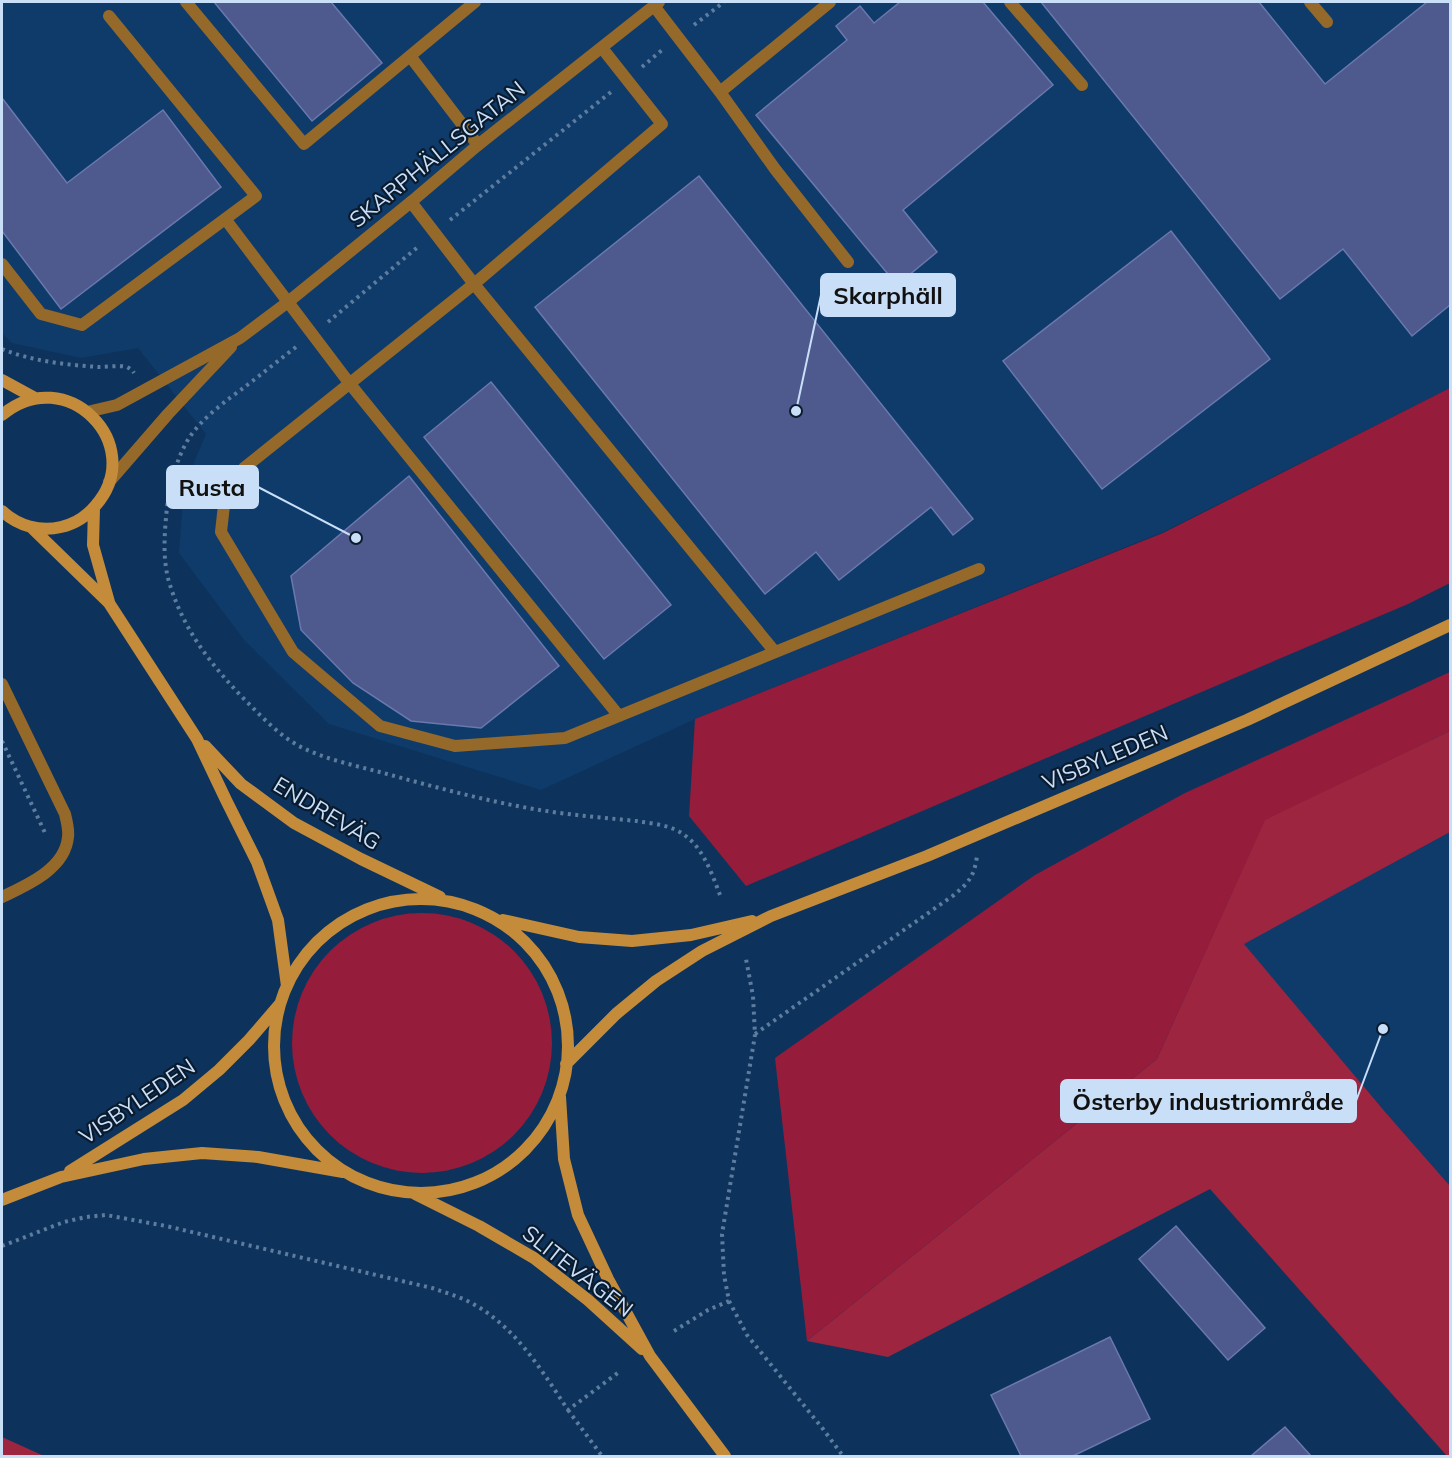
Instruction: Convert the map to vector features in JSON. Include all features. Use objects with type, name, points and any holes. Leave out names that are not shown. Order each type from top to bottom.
[{"type":"main road","points":[[2,380],[35,398]]},
{"type":"main road","points":[[2,415],[14,406],[35,398],[59,399],[87,412],[98,423],[111,451],[109,482],[103,496],[82,518],[69,525],[54,528],[31,527],[4,517]]},
{"type":"main road","name":"ENDREVÄG","points":[[94,508],[93,545],[109,603]]},
{"type":"main road","name":"ENDREVÄG","points":[[31,527],[109,603],[198,739],[257,862],[278,920],[287,986]]},
{"type":"main road","name":"VISBYLEDEN","points":[[566,1064],[616,1014],[656,981],[702,951],[771,916],[977,835],[1247,720],[1450,626]]},
{"type":"main road","name":"ENDREVÄG","points":[[198,739],[241,784],[294,823],[449,902]]},
{"type":"main road","points":[[416,899],[465,905],[494,918],[530,948],[556,987],[565,1017],[568,1048],[554,1108],[537,1135],[521,1153],[502,1168],[459,1187],[412,1192],[380,1186],[350,1174],[323,1155],[311,1143],[292,1116],[276,1069],[275,1035],[280,1002],[294,972],[314,945],[339,924],[368,909],[416,899]]},
{"type":"main road","name":"VISBYLEDEN","points":[[494,918],[579,937],[632,941],[692,935],[771,916]]},
{"type":"main road","name":"VISBYLEDEN","points":[[61,1177],[183,1100],[219,1070],[249,1040],[280,1002]]},
{"type":"main road","name":"SLITEVÄGEN","points":[[559,1094],[564,1159],[578,1215],[608,1279],[650,1356],[725,1456]]},
{"type":"main road","name":"VISBYLEDEN","points":[[2,1200],[61,1177],[144,1159],[202,1153],[258,1157],[350,1174]]},
{"type":"main road","name":"SLITEVÄGEN","points":[[412,1192],[479,1226],[534,1258],[588,1300],[650,1356]]},
{"type":"street","points":[[186,2],[304,144],[475,2]]},
{"type":"street","points":[[720,92],[830,2]]},
{"type":"street","points":[[1010,2],[1082,85]]},
{"type":"street","points":[[1310,2],[1327,22]]},
{"type":"street","points":[[657,4],[678,37],[775,169],[848,262]]},
{"type":"street","name":"SKARPHÄLLSGATAN","points":[[87,412],[117,405],[240,338],[288,302],[478,145],[657,4]]},
{"type":"street","points":[[2,264],[40,314],[82,325],[256,196],[109,16]]},
{"type":"street","points":[[602,48],[662,124],[474,284],[244,468],[225,496],[221,532],[294,652],[380,726],[455,746],[565,738],[979,568]]},
{"type":"street","points":[[410,56],[478,145]]},
{"type":"street","points":[[411,202],[474,284],[774,652]]},
{"type":"street","points":[[226,220],[350,384],[619,716]]},
{"type":"street","name":"SKARPHÄLLSGATAN","points":[[109,482],[168,414],[240,338]]},
{"type":"street","points":[[2,684],[65,814],[69,835],[66,849],[54,864],[32,882],[2,897]]},
{"type":"path","points":[[168,414],[189,438],[218,407],[313,334],[434,232],[724,2]]},
{"type":"path","points":[[2,349],[19,356],[49,361],[99,367],[125,367],[130,369],[148,389]]},
{"type":"path","points":[[2,741],[58,860]]},
{"type":"path","points":[[755,1035],[954,895],[969,882],[976,867],[977,835]]},
{"type":"path","points":[[746,959],[753,996],[755,1035],[722,1234],[724,1275],[729,1301],[747,1335],[843,1456]]},
{"type":"path","points":[[2,1246],[64,1222],[106,1215],[165,1226],[432,1288],[453,1295],[474,1304],[492,1316],[534,1359],[602,1456]]},
{"type":"path","points":[[674,1331],[708,1310],[729,1301]]},
{"type":"path","points":[[568,1410],[619,1372]]},
{"type":"shaded area","points":[[2,2],[1450,2],[1450,388],[1163,532],[695,719],[541,790],[329,724],[245,641],[179,553],[184,486],[206,434],[138,348],[81,358],[12,343],[2,333]]},
{"type":"shaded area","points":[[1450,388],[1450,583],[1408,604],[746,886],[689,816],[695,719],[1163,533]]},
{"type":"shaded area","points":[[1450,672],[1450,731],[1265,821],[1157,1059],[807,1341],[775,1058],[1035,875],[1185,793]]},
{"type":"shaded area","points":[[1450,731],[1450,832],[1244,944],[1450,1186],[1450,1456],[1447,1456],[1210,1189],[888,1357],[807,1341],[1157,1059],[1265,820]]},
{"type":"shaded area","points":[[1450,832],[1450,1186],[1243,944]]},
{"type":"shaded area","points":[[422,913],[447,916],[472,923],[494,935],[514,951],[530,971],[542,993],[549,1018],[552,1043],[549,1068],[542,1093],[530,1115],[514,1135],[494,1151],[472,1163],[447,1170],[422,1173],[397,1170],[372,1163],[350,1151],[330,1135],[314,1115],[302,1093],[295,1068],[292,1043],[295,1018],[302,993],[314,971],[330,951],[350,935],[372,923],[397,916]]},
{"type":"shaded area","points":[[2,1437],[44,1456],[2,1456]]},
{"type":"building","points":[[214,2],[331,2],[382,63],[312,121]]},
{"type":"building","points":[[900,2],[983,2],[1053,85],[903,210],[937,252],[897,285],[756,115],[847,40],[836,26],[860,6],[874,23]]},
{"type":"building","points":[[1041,2],[1259,2],[1325,84],[1427,2],[1450,2],[1450,305],[1412,336],[1343,249],[1280,299]]},
{"type":"building","points":[[2,98],[67,183],[163,110],[221,187],[61,309],[2,231]]},
{"type":"building","points":[[699,176],[973,519],[953,535],[931,507],[839,580],[816,552],[765,594],[535,307]]},
{"type":"building","points":[[1171,231],[1270,359],[1102,489],[1003,361]]},
{"type":"building","points":[[491,382],[671,605],[604,659],[424,437]]},
{"type":"building","points":[[409,476],[559,666],[481,728],[411,721],[353,683],[301,630],[291,576]]},
{"type":"building","points":[[1176,1226],[1265,1328],[1228,1360],[1139,1259]]},
{"type":"building","points":[[1110,1337],[1150,1419],[1073,1456],[1021,1456],[991,1395]]},
{"type":"building","points":[[1285,1427],[1311,1456],[1251,1456]]},
{"type":"place","name":"Skarphäll","points":[[796,411]]},
{"type":"place","name":"Rusta","points":[[356,538]]},
{"type":"place","name":"Österby industriområde","points":[[1383,1029]]}]
